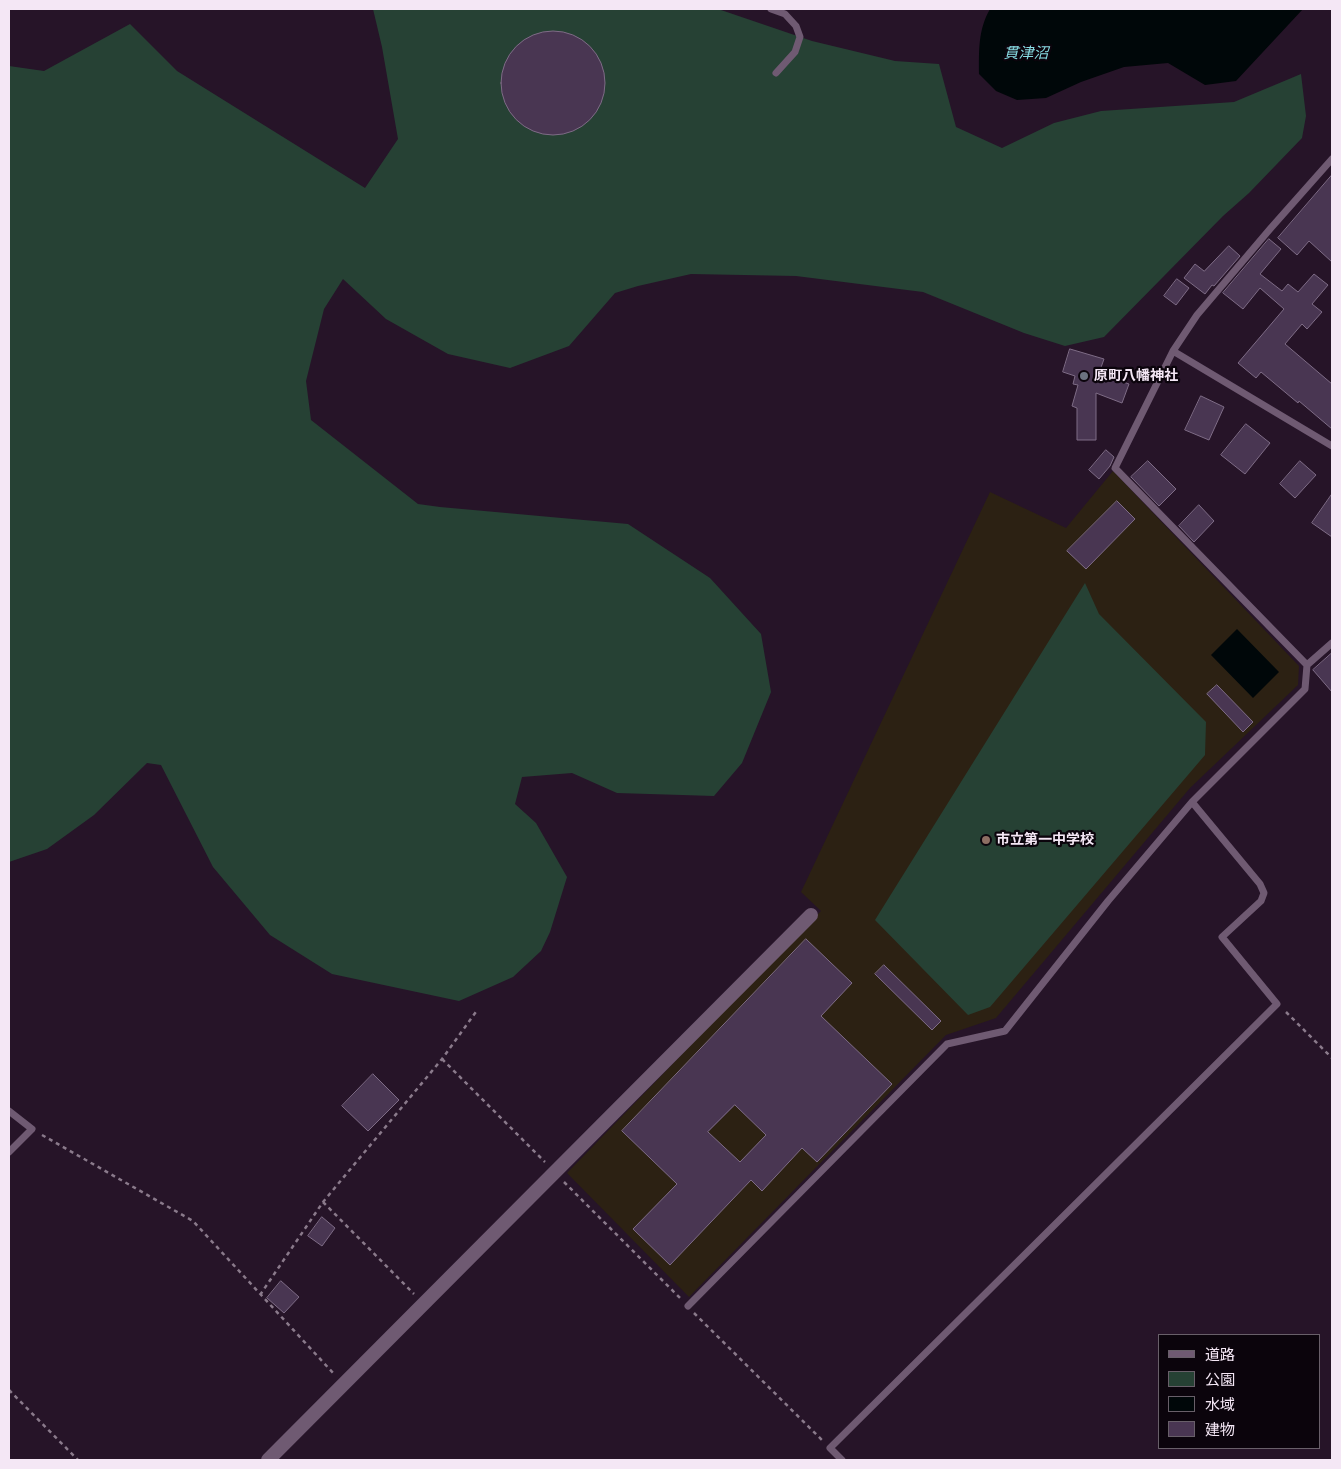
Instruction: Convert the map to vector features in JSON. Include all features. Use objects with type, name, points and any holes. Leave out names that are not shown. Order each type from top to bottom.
[{"type":"street","points":[[268,1460],[811,915]]},
{"type":"lane","points":[[771,9],[785,14],[796,26],[800,37],[795,52],[776,73]]},
{"type":"lane","points":[[1307,665],[1116,468],[1173,351],[1197,315],[1332,159]]},
{"type":"lane","points":[[1173,351],[1332,446]]},
{"type":"lane","points":[[688,1306],[947,1044],[1005,1031],[1108,901],[1192,802],[1305,689],[1307,665],[1332,643]]},
{"type":"lane","points":[[842,1460],[830,1448],[1277,1004],[1222,937],[1261,901],[1264,893],[1260,884],[1192,802]]},
{"type":"lane","points":[[9,1112],[32,1129],[9,1152]]},
{"type":"path","points":[[1277,1004],[1332,1058]]},
{"type":"path","points":[[260,1295],[322,1202],[442,1059],[478,1009]]},
{"type":"path","points":[[442,1059],[556,1172]]},
{"type":"path","points":[[32,1129],[193,1221],[344,1384]]},
{"type":"path","points":[[322,1202],[424,1304]]},
{"type":"path","points":[[9,1390],[78,1460]]},
{"type":"shaded area","name":"市立第一中学校","points":[[1113,471],[1299,666],[1298,685],[1190,788],[996,1018],[946,1035],[689,1297],[567,1173],[821,911],[801,892],[990,492],[1066,528]]},
{"type":"green space","points":[[373,9],[718,9],[812,41],[895,61],[939,64],[956,127],[1002,148],[1054,123],[1101,111],[1234,102],[1301,74],[1306,116],[1302,138],[1104,337],[1065,346],[1024,333],[923,292],[796,276],[691,274],[615,293],[569,346],[510,368],[448,354],[386,319],[343,279],[324,309],[306,381],[311,420],[418,504],[628,524],[710,578],[761,634],[771,692],[742,763],[714,796],[617,793],[572,773],[522,777],[515,804],[536,823],[567,877],[550,932],[541,951],[513,977],[459,1001],[332,974],[270,935],[213,867],[161,765],[147,763],[94,815],[47,849],[9,862],[9,66],[44,71],[130,24],[177,71],[365,188],[398,139],[382,47]]},
{"type":"green space","points":[[1085,583],[1099,614],[1206,722],[1205,755],[990,1007],[968,1015],[875,920]]},
{"type":"water","name":"貫津沼","points":[[990,9],[1303,9],[1236,81],[1205,85],[1168,63],[1124,67],[1081,82],[1046,98],[1017,100],[996,91],[979,74],[981,32]]},
{"type":"water","points":[[1237,629],[1279,672],[1253,698],[1211,655]]},
{"type":"building","points":[[553,31],[573,35],[590,46],[601,63],[605,83],[601,103],[590,120],[573,131],[553,135],[533,131],[516,120],[505,103],[501,83],[505,63],[516,46],[533,35]]},
{"type":"building","points":[[1332,175],[1332,262],[1309,241],[1297,255],[1278,238]]},
{"type":"building","points":[[1269,239],[1281,249],[1260,274],[1282,291],[1288,284],[1298,292],[1314,274],[1328,285],[1312,304],[1322,312],[1307,329],[1302,324],[1285,344],[1332,384],[1332,429],[1261,372],[1256,378],[1238,363],[1284,309],[1260,288],[1243,309],[1223,293]]},
{"type":"building","points":[[1229,246],[1240,256],[1205,294],[1184,278],[1195,264],[1204,271]]},
{"type":"building","points":[[1177,279],[1189,288],[1176,305],[1164,296]]},
{"type":"building","points":[[1070,349],[1104,359],[1099,373],[1129,384],[1122,403],[1096,393],[1096,440],[1077,440],[1077,408],[1072,406],[1078,385],[1073,384],[1075,376],[1063,372]]},
{"type":"building","points":[[1201,396],[1224,407],[1209,440],[1185,430]]},
{"type":"building","points":[[1246,424],[1270,443],[1245,474],[1221,455]]},
{"type":"building","points":[[1106,450],[1114,457],[1110,466],[1099,479],[1089,470]]},
{"type":"building","points":[[1148,461],[1176,489],[1159,506],[1131,477]]},
{"type":"building","points":[[1300,461],[1316,475],[1295,498],[1280,484]]},
{"type":"building","points":[[1332,494],[1332,537],[1312,523]]},
{"type":"building","points":[[1117,501],[1135,519],[1086,569],[1067,551]]},
{"type":"building","points":[[1199,505],[1214,521],[1194,542],[1179,526]]},
{"type":"building","points":[[1332,653],[1332,692],[1313,670]]},
{"type":"building","points":[[1217,685],[1253,722],[1243,732],[1207,694]]},
{"type":"building","points":[[806,939],[852,983],[821,1016],[892,1084],[817,1162],[802,1148],[762,1191],[751,1180],[670,1265],[633,1229],[677,1184],[622,1131]],"holes":[[[735,1105],[766,1135],[740,1162],[708,1132]]]},
{"type":"building","points":[[884,965],[941,1021],[932,1030],[875,974]]},
{"type":"building","points":[[373,1074],[399,1100],[368,1131],[342,1106]]},
{"type":"building","points":[[322,1217],[335,1228],[322,1246],[308,1236]]},
{"type":"building","points":[[281,1281],[299,1297],[284,1313],[267,1298]]},
{"type":"place","name":"原町八幡神社","points":[[1084,376]]},
{"type":"place","name":"市立第一中学校","points":[[986,840]]}]
